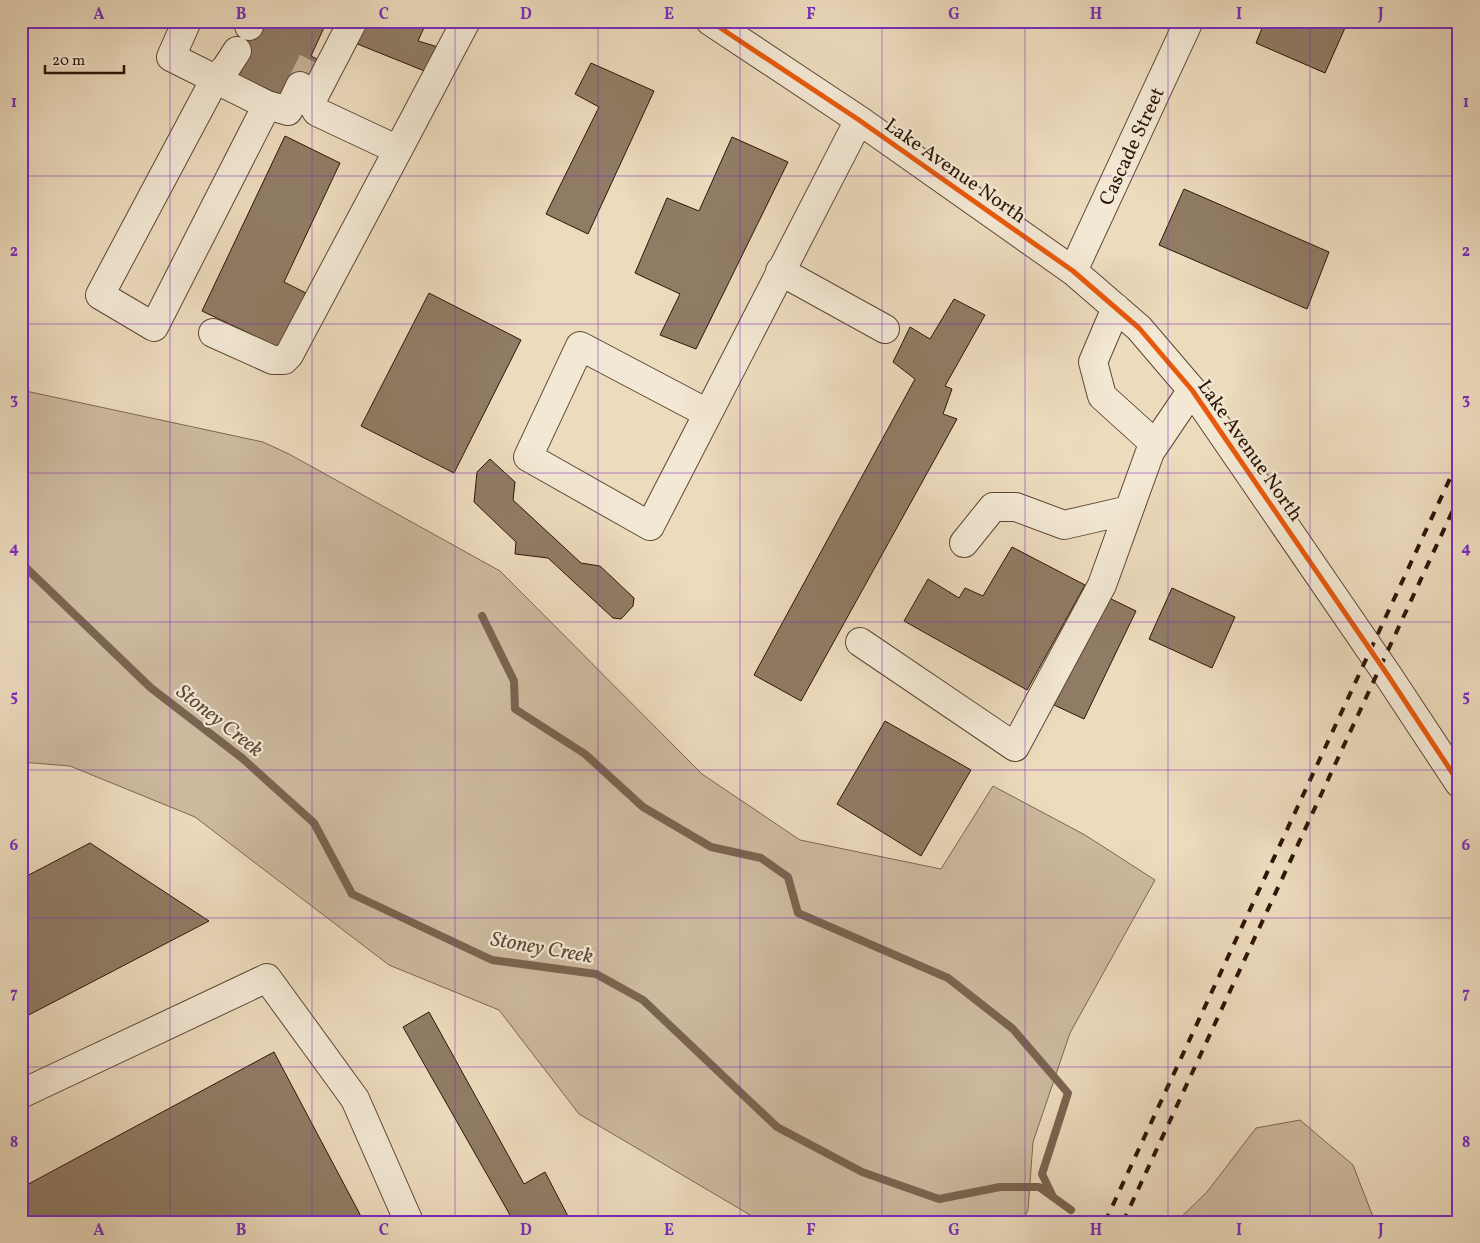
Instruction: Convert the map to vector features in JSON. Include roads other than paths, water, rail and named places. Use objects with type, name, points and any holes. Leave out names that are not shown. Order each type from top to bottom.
[{"type":"street","points":[[188,21],[171,56],[267,106],[288,110],[300,86]]},
{"type":"street","points":[[314,58],[332,21]]},
{"type":"street","points":[[352,21],[313,98],[314,107],[317,112],[398,150]]},
{"type":"street","points":[[213,334],[273,360],[284,360],[289,356],[466,21]]},
{"type":"street","name":"Lake Avenue North","points":[[710,21],[859,120],[1073,271],[1139,328],[1192,390],[1389,677],[1459,783]]},
{"type":"street","name":"Cascade Street","points":[[1073,271],[1189,21]]},
{"type":"street","points":[[237,51],[226,68],[215,79],[100,295],[154,327],[267,106]]},
{"type":"street","points":[[708,413],[580,346],[528,457],[650,526],[859,120]]},
{"type":"street","points":[[780,271],[885,329]]},
{"type":"street","points":[[1116,308],[1094,362],[1102,396],[1155,444]]},
{"type":"street","points":[[860,642],[1015,747],[1102,585],[1150,452],[1192,390]]},
{"type":"street","points":[[964,543],[993,507],[1016,507],[1064,525],[1129,510]]},
{"type":"street","points":[[21,1094],[267,978],[355,1098],[409,1222]]},
{"type":"waterway","name":"Stoney Creek","points":[[21,563],[151,688],[242,758],[314,823],[352,894],[492,960],[596,974],[643,1000],[777,1127],[862,1172],[939,1199],[1000,1187],[1039,1187],[1071,1210]]},
{"type":"waterway","points":[[482,616],[514,681],[515,709],[585,754],[643,807],[711,847],[761,858],[788,877],[798,913],[948,978],[1013,1029],[1068,1093],[1042,1174],[1053,1197]]},
{"type":"tunnel","points":[[300,86],[314,58]]},
{"type":"railway","points":[[1105,1222],[1459,459]]},
{"type":"railway","points":[[1123,1222],[1459,497]]}]
